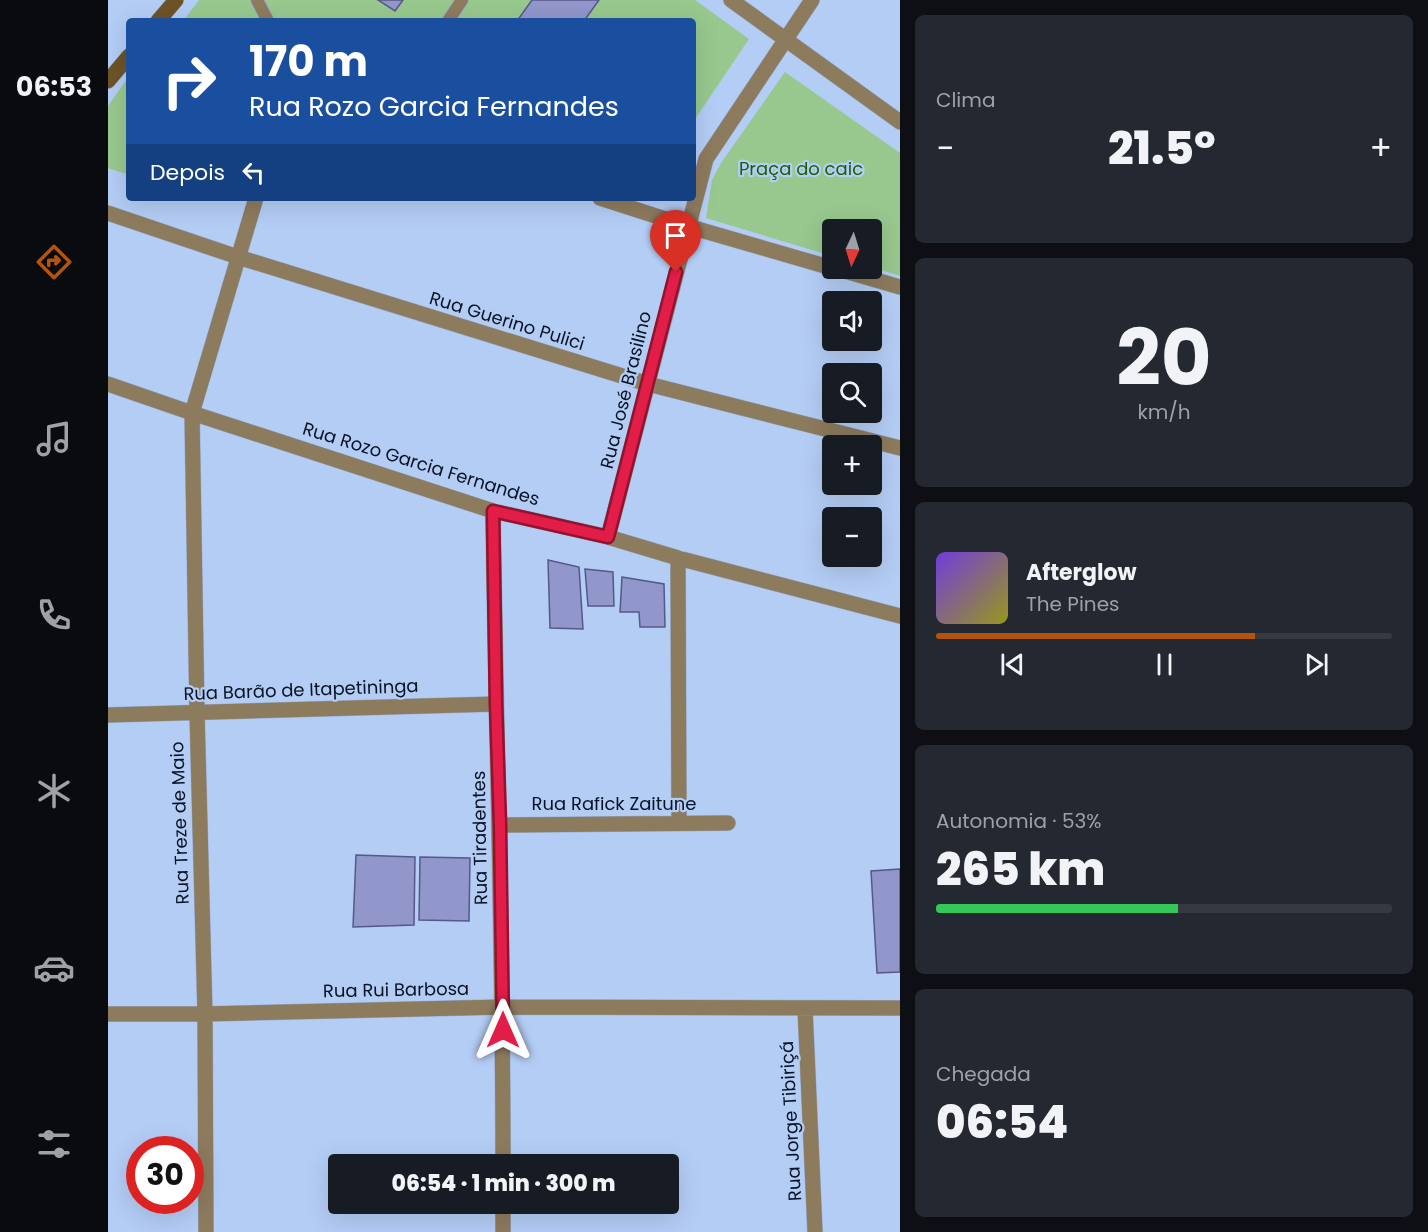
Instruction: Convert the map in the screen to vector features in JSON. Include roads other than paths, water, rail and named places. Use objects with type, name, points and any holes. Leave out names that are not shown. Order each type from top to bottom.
[{"type":"main road","points":[[161,18],[176,0]]},
{"type":"main road","points":[[108,81],[126,60]]},
{"type":"street","points":[[730,0],[900,122]]},
{"type":"street","name":"Rua José Brasilino","points":[[696,192],[705,159],[812,0]]},
{"type":"street","name":"Rua Treze de Maio","points":[[206,1232],[205,1014],[192,413],[255,201]]},
{"type":"street","points":[[609,201],[822,265]]},
{"type":"street","name":"Rua José Brasilino","points":[[608,537],[694,201]]},
{"type":"street","name":"Rua Guerino Pulici","points":[[108,213],[238,258],[648,384],[900,448]]},
{"type":"street","points":[[872,279],[900,287]]},
{"type":"street","name":"Rua Rozo Garcia Fernandes","points":[[108,384],[493,511],[608,537],[678,558],[900,616]]},
{"type":"street","name":"Rua Tiradentes","points":[[493,511],[503,1007],[503,1154]]},
{"type":"street","points":[[678,558],[679,824]]},
{"type":"street","name":"Rua Barão de Itapetininga","points":[[108,716],[496,704]]},
{"type":"street","name":"Rua Rafick Zaitune","points":[[500,825],[728,823]]},
{"type":"street","name":"Rua Rui Barbosa","points":[[108,1014],[503,1007],[900,1008]]},
{"type":"street","name":"Rua Jorge Tibiriçá","points":[[805,1008],[815,1232]]},
{"type":"street","points":[[503,1214],[503,1232]]},
{"type":"lane","points":[[257,0],[266,18]]},
{"type":"lane","points":[[450,18],[462,0]]},
{"type":"park label","name":"Praça do caic","points":[[801,169]]}]
